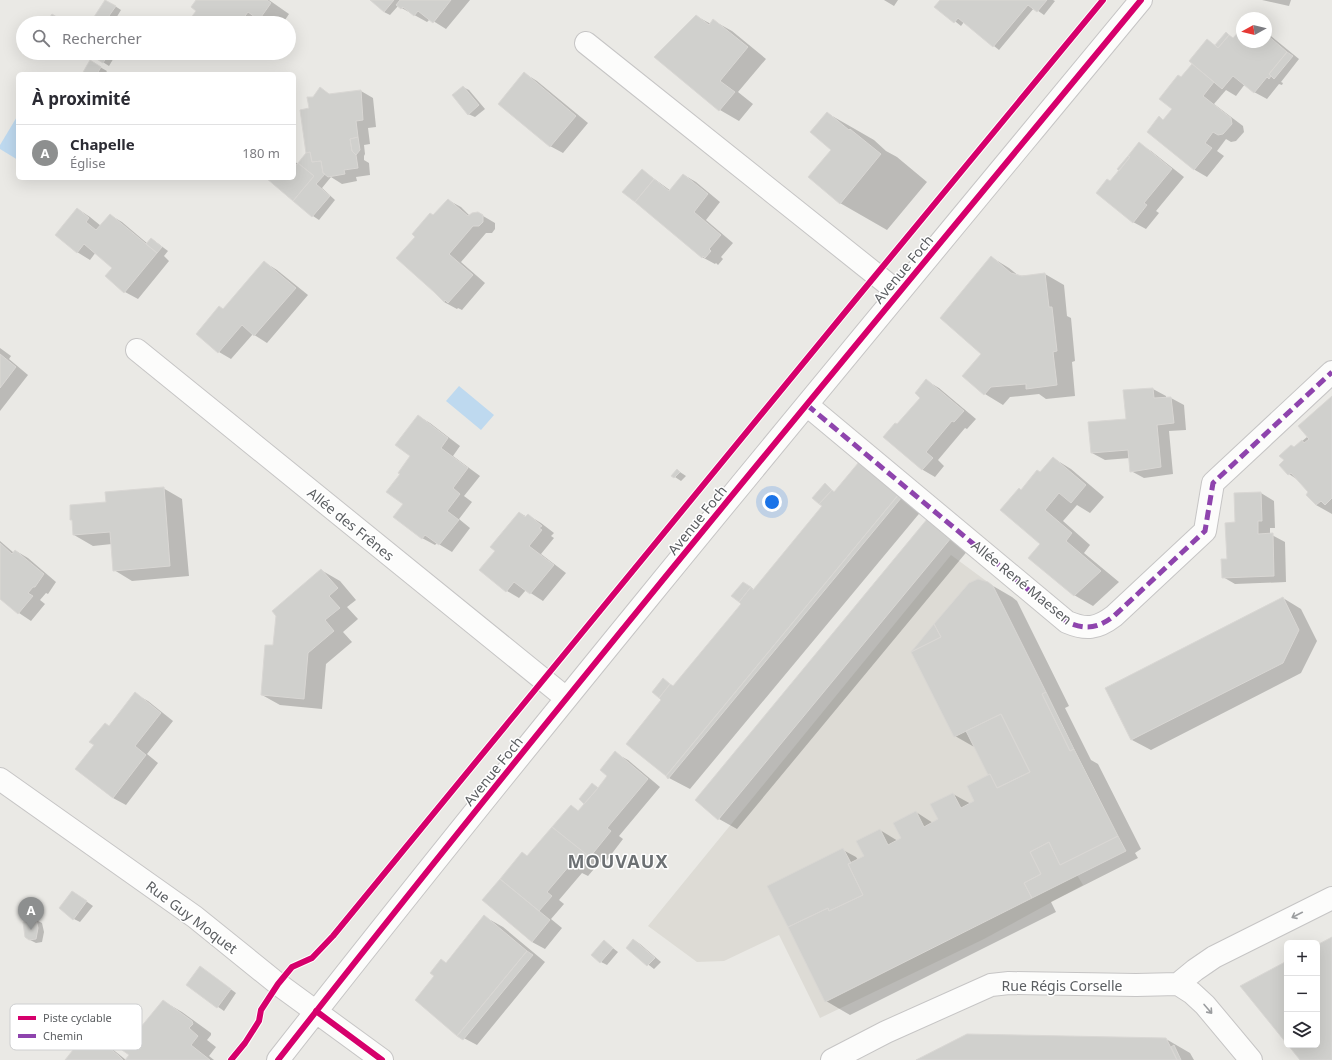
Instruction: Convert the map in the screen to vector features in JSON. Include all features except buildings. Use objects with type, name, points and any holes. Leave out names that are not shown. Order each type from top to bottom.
[{"type":"street","name":"Avenue Foch","points":[[278,1060],[566,698],[806,405],[1142,0]]},
{"type":"street","points":[[586,43],[899,293]]},
{"type":"street","name":"Allée des Frênes","points":[[137,350],[566,698]]},
{"type":"street","name":"Allée René Maesen","points":[[806,405],[1067,622],[1079,627],[1091,627],[1103,624],[1114,616],[1204,531],[1213,483],[1332,372]]},
{"type":"street","name":"Rue Guy Moquet","points":[[0,779],[195,917],[278,984],[382,1060]]},
{"type":"street","points":[[1251,1060],[1205,1005],[1192,993],[1178,984],[1214,957],[1332,898]]},
{"type":"street","name":"Rue Régis Corselle","points":[[832,1060],[886,1032],[991,985],[1009,983],[1136,985],[1178,984]]},
{"type":"shaded area","points":[[951,555],[993,586],[1126,851],[1077,875],[1083,885],[984,939],[820,1018],[779,935],[724,961],[697,962],[648,926]]},
{"type":"water","points":[[16,118],[16,159],[0,149],[0,145]]},
{"type":"water","points":[[459,386],[494,415],[481,430],[446,401]]},
{"type":"marked path","points":[[807,405],[1067,622],[1074,625],[1091,627],[1102,624],[1114,616],[1205,531],[1213,483],[1332,372]]},
{"type":"cycle path","points":[[231,1060],[245,1043],[259,1021],[261,1010],[278,984],[292,967],[312,958],[333,936],[1103,0]]},
{"type":"cycle path","points":[[278,1060],[598,659],[1141,0]]},
{"type":"cycle path","points":[[316,1011],[382,1060]]},
{"type":"place","name":"Chapelle","points":[[31,930]]},
{"type":"district","name":"MOUVAUX","points":[[618,861]]}]
